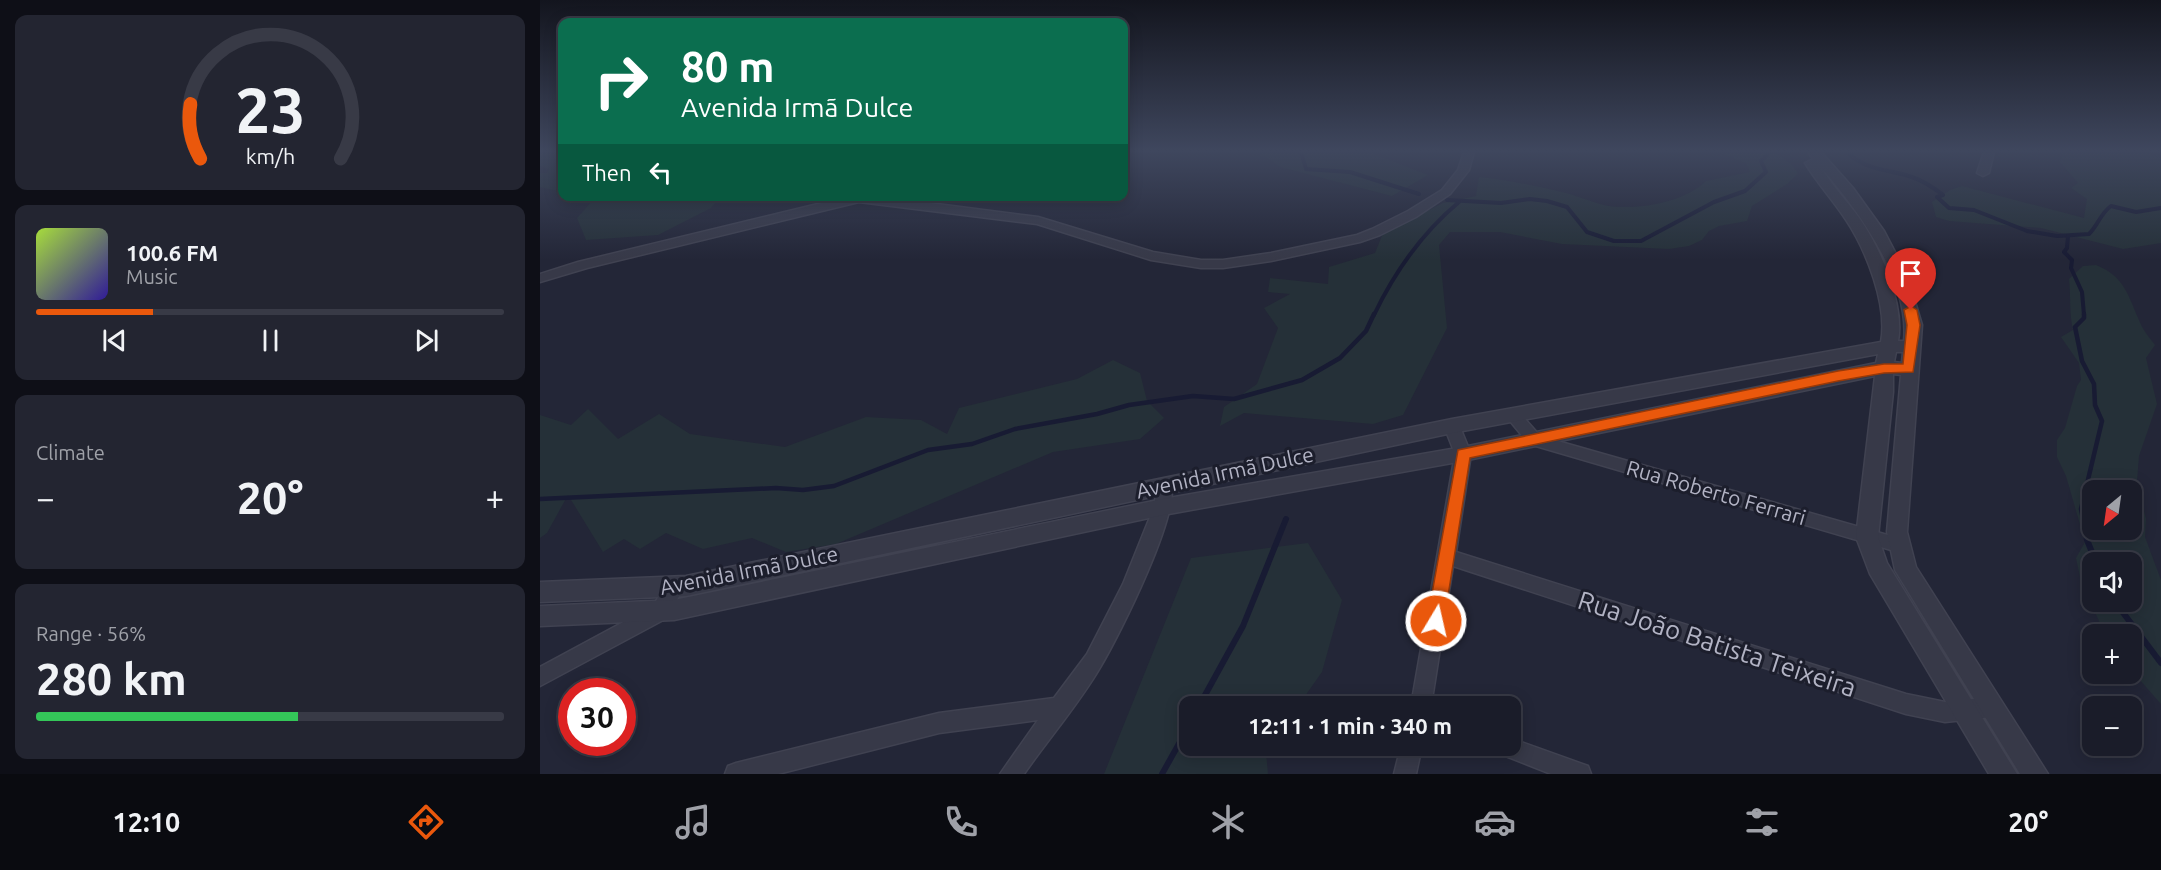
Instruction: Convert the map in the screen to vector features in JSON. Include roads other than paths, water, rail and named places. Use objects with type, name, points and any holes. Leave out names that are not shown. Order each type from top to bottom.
[{"type":"street","points":[[881,201],[1038,222],[1151,256],[1176,262],[1201,264],[1232,262],[1288,253],[1360,238],[1412,214],[1449,188]]},
{"type":"street","points":[[1836,188],[1870,252],[1884,289],[1892,327],[1884,368],[1884,392],[1867,537],[1878,567],[2004,774]]},
{"type":"street","points":[[1837,188],[1877,229],[1908,295],[1914,325],[1897,532],[1906,570],[2035,774]]},
{"type":"street","points":[[540,278],[583,265],[847,201]]},
{"type":"street","name":"Avenida Irmã Dulce","points":[[540,592],[675,587],[1452,426],[1889,346],[1911,347]]},
{"type":"street","name":"Avenida Irmã Dulce","points":[[540,616],[660,612],[1163,507],[1463,454],[1838,376],[1884,368],[1909,369]]},
{"type":"street","points":[[1514,415],[1534,440]]},
{"type":"street","points":[[1423,696],[1463,454],[1452,426]]},
{"type":"street","name":"Rua Roberto Ferrari","points":[[1534,440],[1867,537],[1899,544]]},
{"type":"street","points":[[1011,774],[1094,660],[1131,587],[1163,507],[1164,486]]},
{"type":"street","name":"Rua João Batista Teixeira","points":[[1446,556],[1906,704],[1945,712],[1992,707]]},
{"type":"street","points":[[540,677],[660,612],[675,587]]},
{"type":"street","points":[[736,774],[939,723],[1060,707]]},
{"type":"street","points":[[1521,752],[1580,774]]},
{"type":"street","points":[[1405,774],[1410,756]]},
{"type":"waterway","points":[[1401,188],[1419,194]]},
{"type":"waterway","points":[[1447,200],[1501,203],[1530,199],[1547,201],[1567,207],[1587,232],[1614,241],[1641,241],[1714,202],[1748,188]]},
{"type":"waterway","points":[[1933,188],[1943,195],[1937,197],[1949,208],[1974,210],[2027,231],[2057,236],[2089,234],[2111,206],[2136,212],[2161,208]]},
{"type":"waterway","points":[[1374,315],[1410,254],[1459,202]]},
{"type":"waterway","points":[[2068,236],[2067,248],[2064,252],[2072,260],[2071,268],[2082,292],[2084,315]]},
{"type":"waterway","points":[[540,499],[776,488],[803,490],[834,486],[928,450],[972,444],[1015,429],[1097,414],[1129,405],[1193,396],[1234,399],[1302,380],[1340,358],[1366,331],[1374,314]]},
{"type":"waterway","points":[[2084,315],[2075,327],[2082,361],[2094,384],[2095,405],[2102,421],[2088,480]]},
{"type":"waterway","points":[[2082,505],[2082,514]]},
{"type":"waterway","points":[[1204,696],[1243,626],[1286,519]]},
{"type":"waterway","points":[[2087,540],[2092,552]]},
{"type":"waterway","points":[[2123,612],[2161,663]]},
{"type":"waterway","points":[[1162,774],[1179,744]]}]
